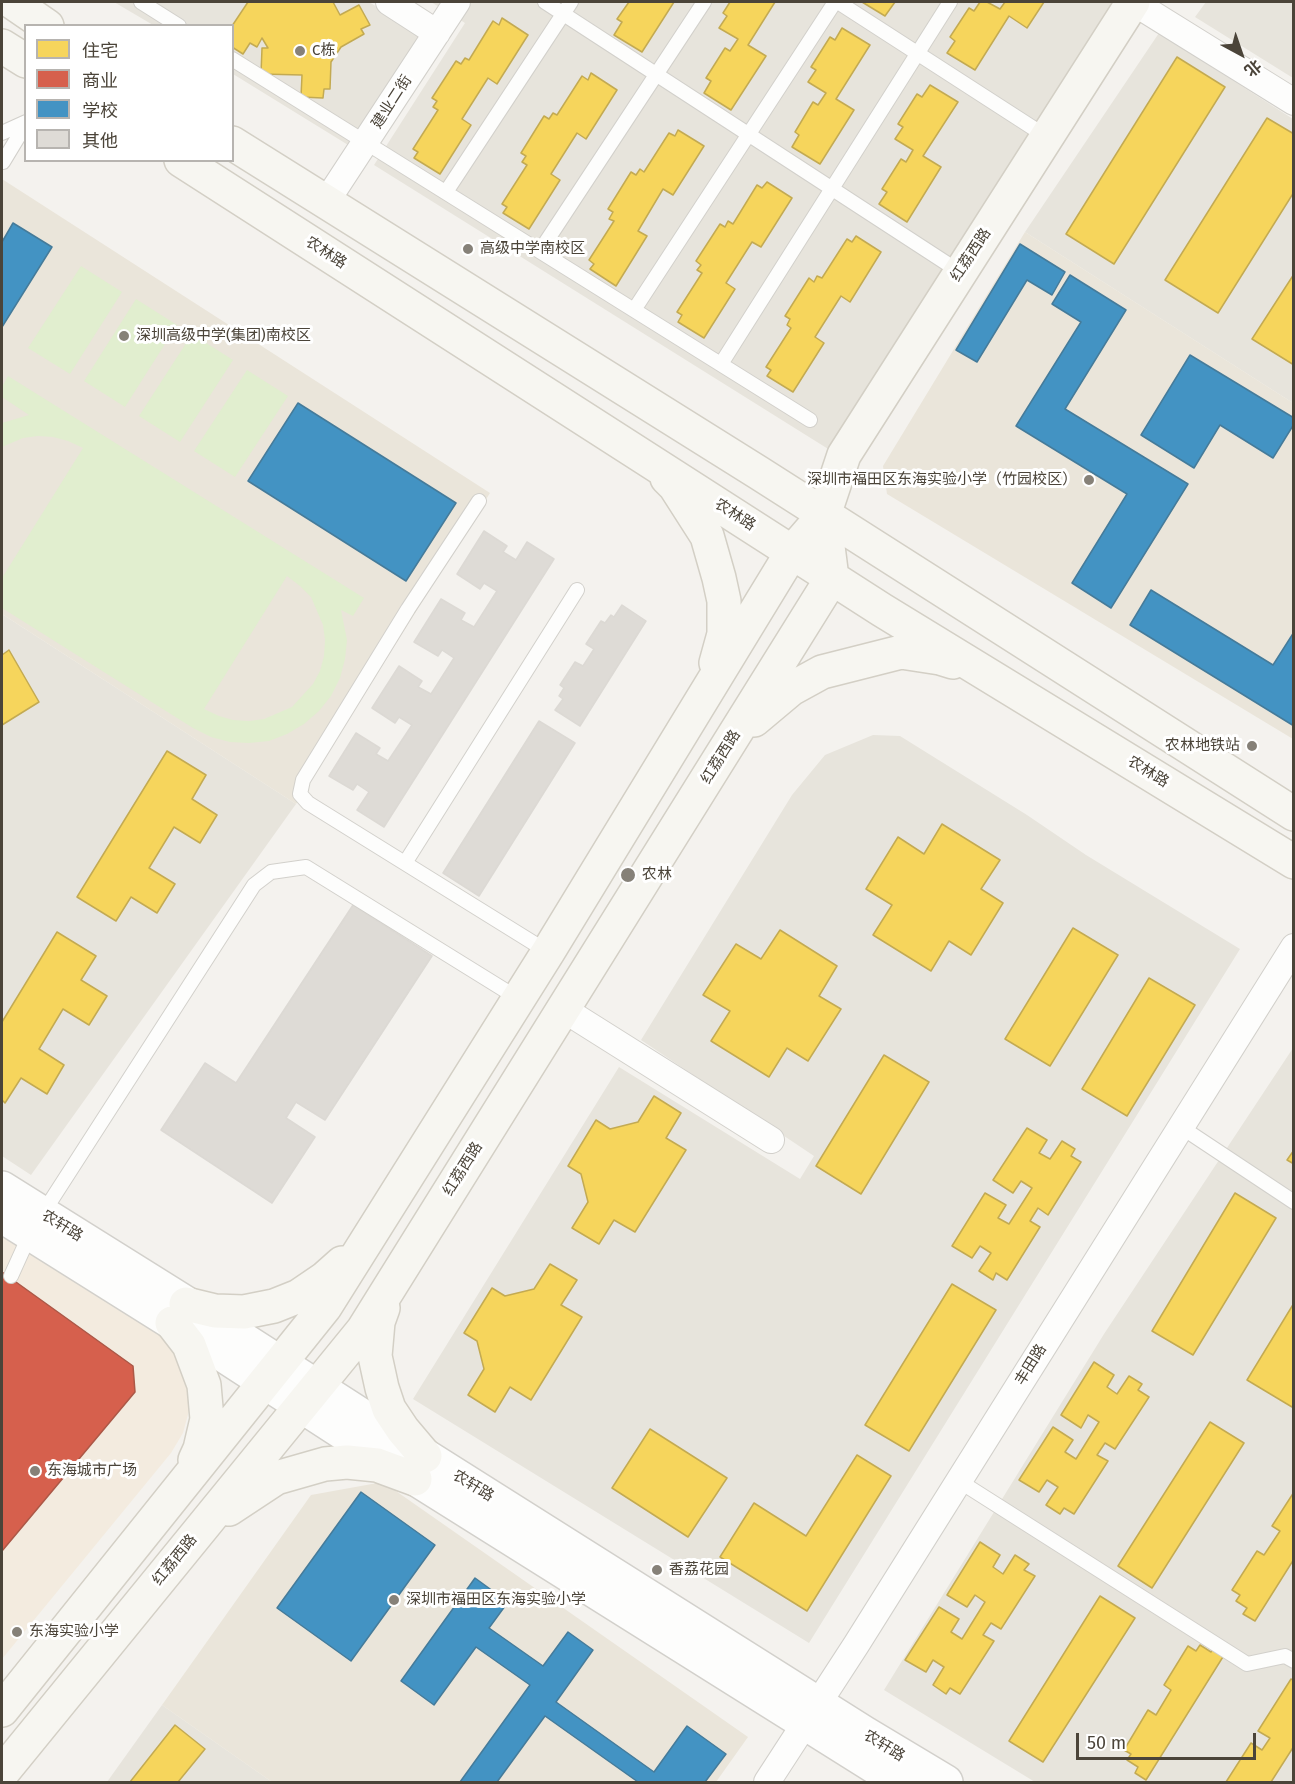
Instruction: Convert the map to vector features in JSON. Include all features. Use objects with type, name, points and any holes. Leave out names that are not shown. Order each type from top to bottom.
[{"type":"main road","points":[[12,2],[44,24]]},
{"type":"main road","name":"红荔西路","points":[[2,1710],[325,1307],[519,999],[792,552],[824,515],[844,455],[1133,2]]},
{"type":"main road","points":[[2,46],[24,60]]},
{"type":"main road","points":[[234,144],[824,515],[1293,814]]},
{"type":"main road","name":"农林路","points":[[184,162],[832,578],[1293,862]]},
{"type":"main road","points":[[650,459],[675,486],[707,536],[724,601],[724,634],[715,665],[698,706]]},
{"type":"main road","name":"红荔西路","points":[[2,1773],[363,1330],[832,578],[824,515]]},
{"type":"main road","points":[[724,752],[760,715],[791,689],[822,672],[902,652],[940,658],[987,672]]},
{"type":"main road","points":[[185,1481],[200,1449],[207,1419],[204,1385],[179,1313],[244,1312],[274,1306],[299,1296],[324,1279],[374,1228]]},
{"type":"main road","points":[[193,1539],[238,1503],[276,1478],[325,1464],[347,1462],[420,1468],[403,1430],[389,1409],[375,1356],[378,1322],[390,1286]]},
{"type":"street","points":[[389,2],[437,33]]},
{"type":"street","name":"建业二街","points":[[326,202],[457,2]]},
{"type":"street","points":[[1133,2],[1293,102]]},
{"type":"street","name":"丰田路","points":[[767,1782],[959,1481],[1293,947]]},
{"type":"street","points":[[563,1009],[771,1140]]},
{"type":"street","name":"农轩路","points":[[2,1188],[36,1224],[420,1468],[811,1714],[946,1782]]},
{"type":"street","name":"农轩路","points":[[2,1216],[36,1224]]},
{"type":"street","name":"农轩路","points":[[811,1714],[899,1782]]},
{"type":"lane","points":[[141,2],[176,24]]},
{"type":"lane","points":[[545,2],[567,7],[656,74],[960,272]]},
{"type":"lane","points":[[540,251],[704,2]]},
{"type":"lane","points":[[634,310],[837,2],[1047,137]]},
{"type":"lane","points":[[721,364],[950,2]]},
{"type":"lane","points":[[446,192],[567,7]]},
{"type":"lane","points":[[234,60],[810,420]]},
{"type":"lane","points":[[2,133],[24,124]]},
{"type":"lane","points":[[3,162],[24,126]]},
{"type":"lane","points":[[479,501],[408,609],[300,787],[300,794],[309,803],[548,952]]},
{"type":"lane","points":[[405,863],[577,590]]},
{"type":"lane","points":[[11,1276],[36,1224],[255,885],[271,872],[306,867],[519,999]]},
{"type":"lane","points":[[1181,1127],[1293,1202]]},
{"type":"lane","points":[[959,1481],[1248,1664],[1285,1656],[1293,1661]]},
{"type":"shaded area","points":[[114,2],[369,2],[423,36],[353,148],[234,75],[234,24],[151,24]]},
{"type":"shaded area","points":[[431,2],[1115,2],[833,452],[374,165],[465,23]]},
{"type":"shaded area","points":[[1206,2],[1293,2],[1293,78],[1195,17]]},
{"type":"shaded area","points":[[1159,33],[1293,119],[1293,403],[1025,232]]},
{"type":"shaded area","name":"深圳高级中学(集团)南校区","points":[[2,179],[490,493],[296,804],[2,614]]},
{"type":"shaded area","name":"深圳市福田区东海实验小学（竹园校区）","points":[[1025,232],[1293,403],[1293,739],[887,494],[883,466]]},
{"type":"shaded area","points":[[2,614],[296,804],[31,1175],[2,1156]]},
{"type":"shaded area","points":[[873,735],[900,736],[1027,815],[1086,855],[1240,949],[809,1643],[413,1399],[619,1067],[800,1179],[814,1156],[641,1040],[792,795],[825,755]]},
{"type":"shaded area","points":[[1293,1048],[1293,1782],[1035,1782],[884,1690],[1104,1334]]},
{"type":"shaded area","name":"东海城市广场","points":[[2,1227],[152,1322],[183,1361],[189,1379],[190,1407],[183,1433],[171,1453],[2,1659]]},
{"type":"shaded area","name":"深圳市福田区东海实验小学","points":[[383,1482],[748,1737],[716,1782],[272,1782],[162,1705],[311,1495]]},
{"type":"shaded area","points":[[162,1705],[272,1782],[107,1782]]},
{"type":"green space","points":[[81,266],[122,292],[70,374],[28,348]]},
{"type":"green space","points":[[136,299],[177,325],[125,407],[84,381]]},
{"type":"green space","points":[[192,334],[233,360],[180,442],[139,416]]},
{"type":"green space","points":[[247,370],[288,396],[235,477],[194,451]]},
{"type":"green space","points":[[8,376],[364,598],[353,616],[341,610],[347,640],[345,659],[340,678],[331,696],[319,711],[304,724],[269,741],[230,742],[211,737],[2,608],[2,578],[83,448],[53,437],[38,436],[23,438],[2,447],[2,423],[29,415],[2,397],[2,387]],"holes":[[[287,576],[311,597],[323,625],[325,640],[320,671],[313,684],[292,707],[264,719],[233,720],[204,709]]]},
{"type":"building: 住宅","name":"C栋","points":[[248,2],[333,2],[340,15],[359,5],[370,25],[361,29],[364,34],[341,47],[331,62],[330,89],[324,89],[323,98],[301,97],[302,75],[261,74],[262,48],[268,48],[262,38],[257,47],[250,43],[243,54],[234,48],[233,24]]},
{"type":"building: 住宅","points":[[629,2],[674,2],[642,52],[614,35],[622,22],[617,19]]},
{"type":"building: 住宅","points":[[730,2],[775,2],[748,45],[766,56],[731,110],[704,93],[711,81],[706,78],[725,48],[730,51],[738,39],[719,28],[727,16],[723,13]]},
{"type":"building: 住宅","points":[[862,2],[895,2],[885,16]]},
{"type":"building: 住宅","points":[[980,2],[987,2],[1000,9],[1005,2],[1044,2],[1027,28],[1009,16],[975,70],[947,53],[955,41],[950,37],[969,8],[974,11]]},
{"type":"building: 住宅","points":[[502,18],[528,35],[497,84],[488,78],[462,119],[471,125],[440,174],[414,158],[418,152],[413,149],[438,110],[433,107],[437,101],[432,98],[456,61],[461,64],[465,58],[469,60],[493,21],[499,25]]},
{"type":"building: 住宅","points":[[842,28],[870,45],[836,99],[854,110],[820,164],[792,147],[799,135],[795,132],[813,102],[818,105],[826,93],[808,82],[816,70],[811,67],[830,37],[835,40]]},
{"type":"building: 住宅","points":[[1177,57],[1225,87],[1114,264],[1066,234]]},
{"type":"building: 住宅","points":[[591,73],[617,90],[586,139],[577,133],[551,174],[560,180],[529,229],[503,213],[507,207],[502,204],[527,165],[522,162],[526,156],[521,153],[544,116],[549,119],[553,113],[557,115],[582,76],[588,80]]},
{"type":"building: 住宅","points":[[930,85],[958,102],[923,156],[941,167],[907,222],[879,204],[887,192],[882,189],[901,159],[906,162],[913,150],[895,139],[903,127],[898,124],[917,94],[922,97]]},
{"type":"building: 住宅","points":[[1267,118],[1294,134],[1294,192],[1218,313],[1165,280]]},
{"type":"building: 住宅","points":[[678,130],[704,146],[673,195],[663,189],[638,231],[647,236],[616,286],[590,269],[594,264],[589,260],[614,221],[609,219],[613,212],[608,209],[631,172],[636,175],[640,169],[644,172],[669,133],[675,136]]},
{"type":"building: 住宅","points":[[767,182],[792,198],[761,247],[752,242],[726,283],[735,289],[704,338],[678,322],[682,315],[677,312],[702,273],[697,270],[701,265],[696,261],[720,224],[725,227],[728,221],[733,224],[757,185],[762,188]]},
{"type":"building: 住宅","points":[[856,236],[881,252],[850,302],[841,296],[815,337],[824,343],[793,392],[767,376],[771,370],[766,367],[791,328],[787,325],[790,319],[785,316],[809,278],[814,282],[817,276],[822,278],[847,239],[852,242]]},
{"type":"building: 住宅","points":[[1294,274],[1294,365],[1252,339]]},
{"type":"building: 住宅","points":[[9,650],[39,702],[2,725],[2,655]]},
{"type":"building: 住宅","points":[[167,751],[206,775],[192,799],[217,815],[200,843],[174,827],[149,868],[175,884],[157,913],[131,897],[116,921],[77,897]]},
{"type":"building: 住宅","points":[[942,824],[1000,860],[981,889],[1003,903],[971,955],[949,941],[931,971],[873,935],[892,905],[866,889],[898,837],[924,854]]},
{"type":"building: 住宅","points":[[1073,928],[1118,955],[1050,1066],[1005,1039]]},
{"type":"building: 住宅","points":[[780,930],[837,966],[819,996],[841,1009],[808,1061],[787,1048],[769,1077],[711,1041],[730,1011],[703,995],[736,944],[761,959]]},
{"type":"building: 住宅","points":[[57,932],[96,956],[81,980],[107,996],[89,1025],[63,1009],[39,1049],[64,1065],[47,1094],[21,1078],[5,1103],[2,1100],[2,1022]]},
{"type":"building: 住宅","points":[[1149,978],[1195,1005],[1127,1116],[1082,1089]]},
{"type":"building: 住宅","points":[[884,1055],[929,1082],[861,1194],[816,1166]]},
{"type":"building: 住宅","points":[[654,1096],[681,1113],[666,1138],[686,1150],[635,1232],[614,1220],[599,1244],[572,1228],[588,1202],[581,1174],[568,1166],[596,1120],[610,1129],[638,1122]]},
{"type":"building: 住宅","points":[[1027,1128],[1047,1140],[1039,1153],[1050,1159],[1062,1141],[1075,1149],[1071,1156],[1081,1162],[1048,1215],[1038,1208],[1030,1221],[1040,1227],[1007,1280],[996,1273],[993,1280],[979,1271],[991,1253],[980,1246],[972,1258],[952,1246],[985,1193],[1006,1205],[998,1218],[1009,1224],[1032,1188],[1021,1181],[1013,1193],[993,1180]]},
{"type":"building: 住宅","points":[[1294,1150],[1294,1164],[1287,1160]]},
{"type":"building: 住宅","points":[[1235,1193],[1276,1218],[1193,1355],[1152,1331]]},
{"type":"building: 住宅","points":[[550,1264],[577,1280],[561,1305],[582,1317],[531,1400],[510,1387],[495,1412],[468,1395],[484,1369],[477,1341],[464,1333],[492,1288],[505,1296],[534,1289]]},
{"type":"building: 住宅","points":[[952,1284],[996,1310],[909,1451],[865,1425]]},
{"type":"building: 住宅","points":[[1294,1303],[1294,1404],[1292,1407],[1247,1380]]},
{"type":"building: 住宅","points":[[1094,1362],[1114,1375],[1107,1387],[1117,1394],[1129,1376],[1142,1384],[1138,1390],[1149,1397],[1115,1449],[1105,1443],[1097,1455],[1108,1461],[1074,1514],[1064,1508],[1060,1514],[1046,1505],[1058,1487],[1047,1480],[1039,1492],[1019,1480],[1053,1427],[1073,1440],[1065,1452],[1076,1459],[1099,1422],[1088,1415],[1081,1428],[1061,1415]]},
{"type":"building: 住宅","points":[[1210,1422],[1244,1443],[1152,1588],[1118,1566]]},
{"type":"building: 住宅","points":[[650,1429],[727,1478],[688,1537],[612,1488]]},
{"type":"building: 住宅","points":[[857,1455],[891,1476],[807,1611],[720,1557],[754,1503],[806,1536]]},
{"type":"building: 住宅","points":[[1294,1492],[1294,1559],[1255,1621],[1243,1614],[1247,1608],[1236,1601],[1240,1595],[1232,1590],[1257,1551],[1264,1555],[1280,1531],[1272,1526]]},
{"type":"building: 住宅","points":[[980,1542],[1000,1555],[993,1567],[1003,1574],[1015,1555],[1029,1564],[1024,1570],[1035,1576],[1001,1629],[991,1623],[983,1635],[994,1641],[960,1694],[950,1688],[946,1694],[933,1685],[944,1667],[933,1660],[926,1672],[905,1660],[939,1607],[959,1619],[951,1632],[962,1639],[985,1602],[975,1595],[967,1607],[947,1595]]},
{"type":"building: 住宅","points":[[1100,1596],[1135,1618],[1043,1762],[1009,1741]]},
{"type":"building: 住宅","points":[[1200,1645],[1211,1652],[1215,1645],[1226,1652],[1146,1780],[1135,1773],[1138,1767],[1127,1760],[1131,1754],[1124,1750],[1148,1710],[1156,1715],[1171,1690],[1164,1685],[1188,1646],[1196,1651]]},
{"type":"building: 住宅","points":[[1291,1679],[1294,1681],[1294,1746],[1271,1782],[1226,1782],[1251,1743],[1262,1750],[1270,1738],[1258,1731]]},
{"type":"building: 住宅","points":[[175,1725],[205,1749],[178,1782],[130,1782]]},
{"type":"building: 商业","name":"东海城市广场","points":[[2,1272],[133,1366],[135,1392],[2,1551]]},
{"type":"building: 学校","points":[[13,223],[52,247],[2,327],[2,242]]},
{"type":"building: 学校","points":[[1020,244],[1065,272],[1052,295],[1027,280],[977,362],[956,350]]},
{"type":"building: 学校","points":[[1070,275],[1126,310],[1065,409],[1188,484],[1111,608],[1072,583],[1127,494],[1016,426],[1081,322],[1052,304]]},
{"type":"building: 学校","points":[[1190,355],[1294,418],[1294,424],[1273,458],[1220,425],[1194,468],[1141,435]]},
{"type":"building: 学校","points":[[298,403],[456,503],[406,581],[248,481]]},
{"type":"building: 学校","points":[[1151,590],[1273,665],[1294,632],[1294,726],[1130,625]]},
{"type":"building: 学校","points":[[361,1492],[435,1545],[351,1661],[277,1608]]},
{"type":"building: 学校","points":[[475,1578],[508,1602],[489,1628],[543,1666],[568,1632],[593,1650],[556,1702],[654,1772],[687,1726],[726,1754],[705,1782],[638,1782],[545,1716],[497,1782],[460,1782],[530,1685],[476,1647],[434,1705],[401,1681]]},
{"type":"building: 其他","points":[[484,531],[507,546],[503,552],[516,560],[527,542],[554,559],[384,827],[357,810],[369,792],[357,784],[353,790],[329,776],[356,733],[380,748],[376,754],[388,761],[412,725],[399,717],[395,723],[372,708],[399,666],[422,681],[418,687],[431,694],[454,658],[442,650],[438,656],[414,642],[441,599],[465,613],[461,620],[474,627],[497,591],[484,583],[480,589],[457,574]]},
{"type":"building: 其他","points":[[622,605],[646,621],[580,726],[555,710],[563,699],[559,696],[564,688],[560,685],[575,662],[583,666],[594,649],[586,644],[601,621],[605,623],[611,615],[614,617]]},
{"type":"building: 其他","points":[[539,721],[575,743],[479,896],[443,873]]},
{"type":"building: 其他","points":[[353,905],[432,956],[325,1120],[296,1102],[286,1118],[315,1137],[272,1203],[161,1130],[205,1063],[236,1083]]},
{"type":"place","name":"C栋","points":[[300,51]]},
{"type":"place","name":"高级中学南校区","points":[[468,249]]},
{"type":"place","name":"深圳高级中学(集团)南校区","points":[[124,336]]},
{"type":"place","name":"深圳市福田区东海实验小学（竹园校区）","points":[[1089,480]]},
{"type":"place","name":"农林地铁站","points":[[1252,746]]},
{"type":"place","name":"农林","points":[[628,875]]},
{"type":"place","name":"东海城市广场","points":[[35,1471]]},
{"type":"place","name":"香荔花园","points":[[657,1570]]},
{"type":"place","name":"深圳市福田区东海实验小学","points":[[394,1600]]},
{"type":"place","name":"东海实验小学","points":[[17,1632]]}]
